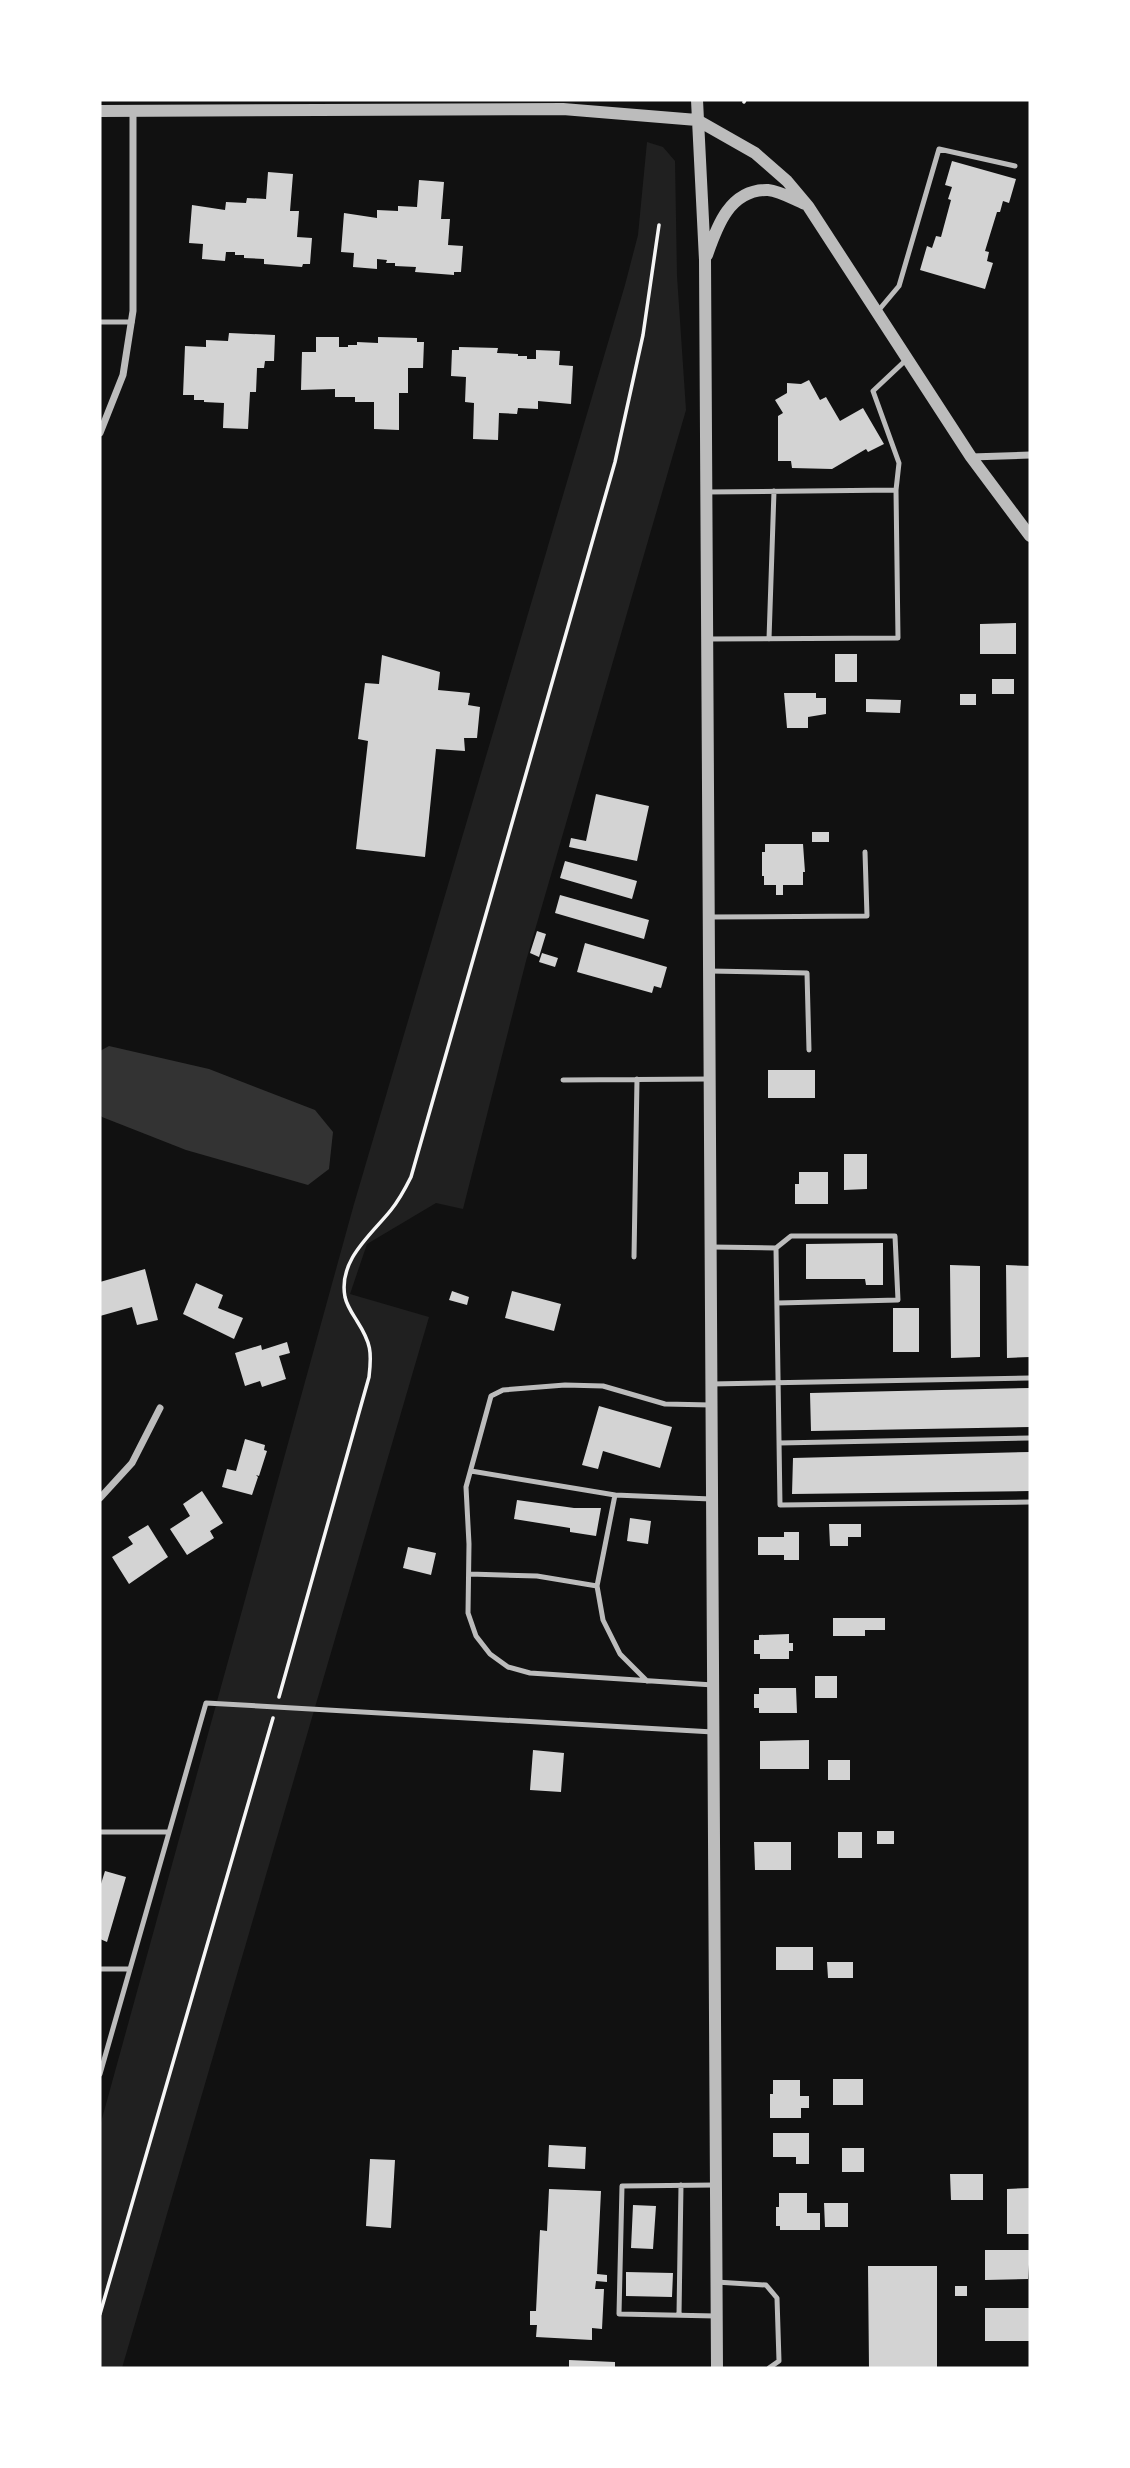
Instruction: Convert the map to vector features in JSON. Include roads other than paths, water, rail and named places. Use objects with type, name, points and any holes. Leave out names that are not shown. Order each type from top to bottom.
[{"type":"street","points":[[697,100],[705,260],[716,2368]]},
{"type":"street","points":[[100,111],[563,109],[697,120],[755,153],[786,181],[808,206],[971,457],[1030,537]]},
{"type":"street","points":[[100,433],[122,375],[132,322],[133,110]]},
{"type":"street","points":[[705,260],[719,221],[741,197],[769,190],[808,206]]},
{"type":"street","points":[[971,457],[1030,455]]},
{"type":"street","points":[[100,1498],[132,1463],[160,1408]]},
{"type":"lane","points":[[876,313],[899,286],[939,149],[1015,166]]},
{"type":"lane","points":[[100,322],[132,322]]},
{"type":"lane","points":[[707,639],[898,638],[896,490],[900,463],[873,391],[907,359]]},
{"type":"lane","points":[[706,492],[896,490]]},
{"type":"lane","points":[[769,639],[774,491]]},
{"type":"lane","points":[[708,917],[867,916],[865,852]]},
{"type":"lane","points":[[709,971],[807,973],[809,1050]]},
{"type":"lane","points":[[634,1257],[637,1079]]},
{"type":"lane","points":[[563,1080],[709,1079]]},
{"type":"lane","points":[[710,1247],[776,1248],[791,1236],[895,1236],[898,1300],[778,1303]]},
{"type":"lane","points":[[776,1248],[780,1505],[1030,1502]]},
{"type":"lane","points":[[711,1384],[1030,1378]]},
{"type":"lane","points":[[711,1405],[665,1404],[603,1386],[565,1385],[503,1390],[491,1396],[466,1487],[468,1613],[476,1636],[490,1654],[508,1667],[530,1673],[713,1685]]},
{"type":"lane","points":[[779,1443],[1030,1438]]},
{"type":"lane","points":[[471,1471],[615,1495],[712,1499]]},
{"type":"lane","points":[[615,1495],[597,1586],[603,1620],[620,1654],[647,1682]]},
{"type":"lane","points":[[469,1574],[537,1576],[597,1586]]},
{"type":"lane","points":[[100,2074],[206,1703],[713,1731]]},
{"type":"lane","points":[[100,1832],[169,1832]]},
{"type":"lane","points":[[100,1969],[130,1969]]},
{"type":"lane","points":[[679,2315],[681,2185]]},
{"type":"lane","points":[[715,2185],[622,2186],[619,2314],[716,2316]]},
{"type":"lane","points":[[716,2282],[766,2285],[777,2298],[779,2361],[769,2368]]}]
